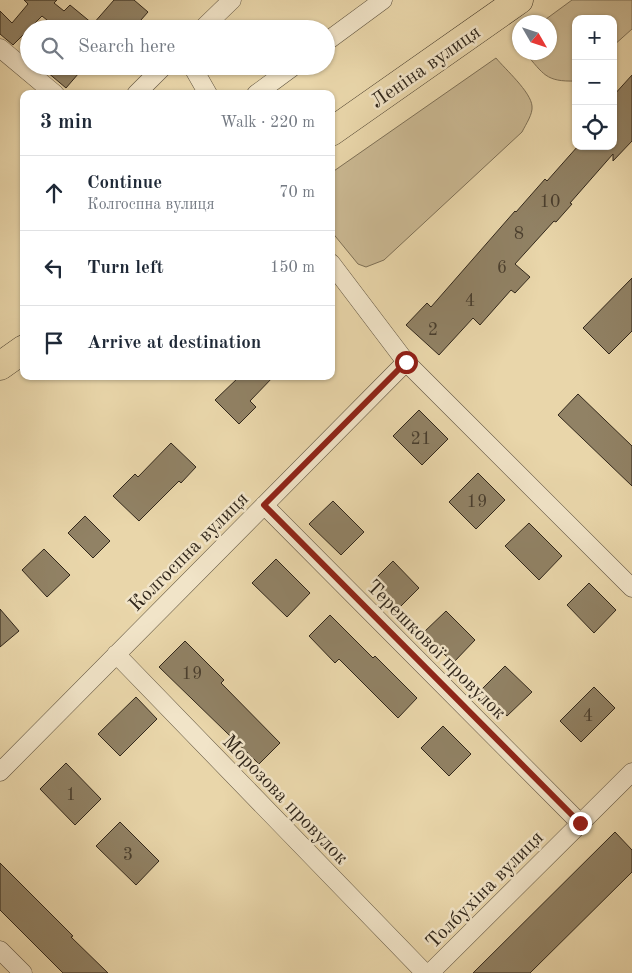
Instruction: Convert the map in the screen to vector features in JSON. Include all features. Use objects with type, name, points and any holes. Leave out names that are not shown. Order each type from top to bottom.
[{"type":"main road","name":"Леніна вулиця","points":[[335,129],[519,0]]},
{"type":"main road","points":[[0,366],[20,352]]},
{"type":"street","points":[[211,20],[232,0]]},
{"type":"street","points":[[335,35],[383,0]]},
{"type":"street","points":[[0,48],[20,65]]},
{"type":"street","points":[[32,75],[50,90]]},
{"type":"street","points":[[140,90],[155,75]]},
{"type":"street","points":[[197,75],[206,90]]},
{"type":"street","points":[[261,90],[282,75]]},
{"type":"street","points":[[335,268],[406,362],[632,588]]},
{"type":"street","name":"Колгоспна вулиця","points":[[0,772],[406,362]]},
{"type":"street","name":"Терешкової провулок","points":[[264,505],[580,823]]},
{"type":"street","name":"Морозова провулок","points":[[116,654],[425,973]]},
{"type":"street","name":"Толбухіна вулиця","points":[[430,973],[632,772]]},
{"type":"street","points":[[0,950],[23,973]]},
{"type":"shaded area","points":[[572,0],[632,0],[632,29],[617,42],[617,15],[572,15],[572,81],[551,78],[541,71],[531,60],[557,60],[557,15],[552,15]]},
{"type":"shaded area","points":[[496,58],[523,88],[531,100],[531,112],[522,132],[384,260],[366,267],[358,264],[335,236],[335,170]]},
{"type":"building","points":[[24,0],[57,0],[54,3],[64,11],[70,5],[88,20],[47,20],[42,16],[38,20],[20,20],[20,38],[13,45],[0,34],[0,11],[12,23],[28,4]]},
{"type":"building","points":[[114,0],[134,0],[148,12],[141,20],[96,20]]},
{"type":"building","points":[[51,75],[77,75],[66,88]]},
{"type":"building","points":[[632,75],[632,141],[613,161],[613,154],[556,222],[554,221],[515,264],[530,277],[515,293],[511,290],[480,325],[473,318],[439,355],[406,325],[427,303],[431,307],[515,211],[545,179],[547,181],[574,150],[617,150],[617,92]]},
{"type":"building","points":[[632,278],[632,331],[609,354],[583,328]]},
{"type":"building","points":[[236,380],[270,380],[250,401],[256,407],[239,424],[215,400]]},
{"type":"building","points":[[578,394],[632,446],[632,486],[558,415]]},
{"type":"building","points":[[419,410],[448,439],[422,465],[393,436]]},
{"type":"building","points":[[171,443],[196,467],[181,483],[179,481],[139,521],[113,496],[135,474],[138,477]]},
{"type":"building","points":[[478,473],[505,500],[476,529],[449,502]]},
{"type":"building","points":[[333,501],[364,532],[341,555],[309,524]]},
{"type":"building","points":[[85,516],[110,541],[93,558],[68,533]]},
{"type":"building","points":[[529,523],[562,556],[539,580],[505,546]]},
{"type":"building","points":[[44,549],[70,575],[47,597],[22,570]]},
{"type":"building","points":[[276,559],[310,593],[287,617],[252,583]]},
{"type":"building","points":[[393,561],[419,588],[397,610],[371,583]]},
{"type":"building","points":[[589,583],[616,610],[594,633],[567,605]]},
{"type":"building","points":[[0,609],[19,631],[0,647]]},
{"type":"building","points":[[446,611],[475,640],[453,663],[423,633]]},
{"type":"building","points":[[330,615],[417,698],[398,718],[339,659],[335,663],[309,636]]},
{"type":"building","points":[[185,641],[224,680],[221,683],[280,743],[259,764],[159,667]]},
{"type":"building","points":[[505,666],[532,692],[507,716],[481,690]]},
{"type":"building","points":[[594,687],[615,708],[581,742],[560,721]]},
{"type":"building","points":[[136,697],[157,719],[120,756],[98,734]]},
{"type":"building","points":[[443,726],[471,754],[449,776],[421,748]]},
{"type":"building","points":[[66,763],[101,799],[75,825],[40,789]]},
{"type":"building","points":[[120,822],[159,861],[136,885],[96,846]]},
{"type":"building","points":[[615,832],[632,850],[632,872],[530,973],[473,973]]},
{"type":"building","points":[[0,863],[108,973],[63,973],[0,910]]},
{"type":"route","points":[[406,362],[264,505],[580,823]]}]
